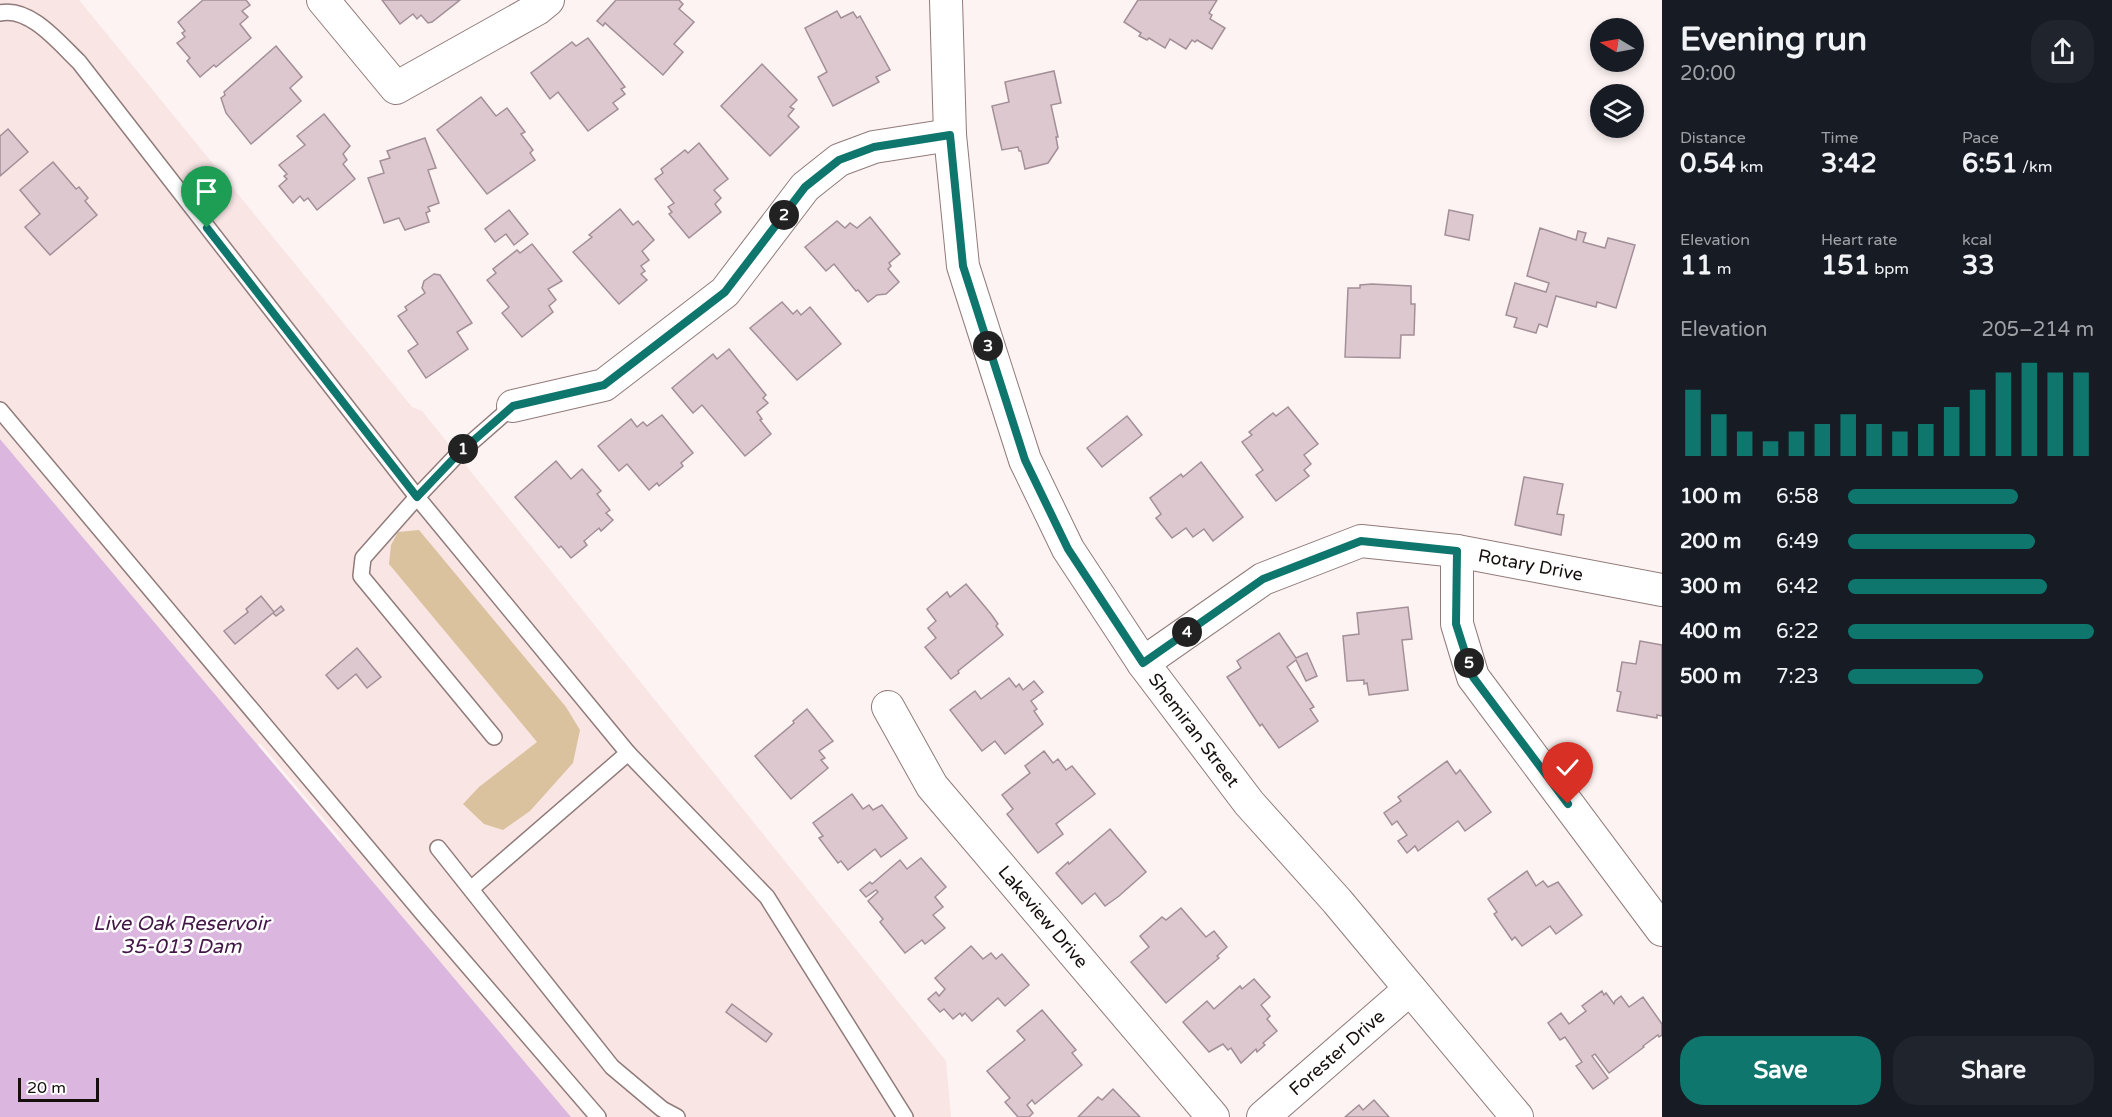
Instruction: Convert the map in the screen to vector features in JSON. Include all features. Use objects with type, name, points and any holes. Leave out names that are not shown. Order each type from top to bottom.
[{"type":"street","points":[[323,0],[396,88],[537,9],[548,0]]},
{"type":"street","name":"Shemiran Street","points":[[946,0],[950,135],[963,266],[1025,460],[1068,549],[1143,663],[1250,803],[1337,901],[1517,1117]]},
{"type":"street","points":[[513,406],[604,385],[725,292],[805,187],[839,160],[874,147],[950,135]]},
{"type":"street","name":"Rotary Drive","points":[[1143,663],[1263,579],[1361,541],[1457,551],[1662,590]]},
{"type":"street","points":[[1457,551],[1456,624],[1473,677],[1662,930]]},
{"type":"street","name":"Lakeview Drive","points":[[888,707],[932,786],[1213,1117]]},
{"type":"street","name":"Forester Drive","points":[[1263,1117],[1410,989]]},
{"type":"lane","points":[[0,13],[6,12],[33,19],[79,62],[417,497],[628,753],[767,897],[905,1117]]},
{"type":"lane","points":[[494,737],[361,576],[363,558],[417,497],[457,455],[513,406]]},
{"type":"lane","points":[[0,410],[424,915],[597,1117]]},
{"type":"lane","points":[[472,888],[628,753]]},
{"type":"lane","points":[[438,848],[612,1067],[662,1109],[677,1117]]},
{"type":"shaded area","points":[[0,0],[79,0],[412,407],[422,411],[946,1061],[951,1117],[571,1117],[0,439]]},
{"type":"shaded area","points":[[419,530],[566,707],[580,730],[573,763],[530,811],[503,830],[484,824],[463,804],[479,787],[537,742],[389,564],[391,545],[398,532]]},
{"type":"water","name":"Live Oak Reservoir 35-013 Dam","points":[[0,439],[571,1117],[0,1117]]},
{"type":"pier","points":[[260,743],[342,840],[340,842],[258,745]]},
{"type":"building","points":[[203,0],[246,0],[250,5],[242,11],[248,17],[240,24],[251,38],[200,77],[187,61],[190,58],[177,43],[185,37],[182,33],[185,31],[178,22]]},
{"type":"building","points":[[382,0],[460,0],[432,22],[428,23],[421,15],[417,19],[413,14],[400,24]]},
{"type":"building","points":[[616,0],[679,0],[683,4],[679,9],[694,22],[674,44],[683,52],[663,75],[605,23],[603,26],[597,21]]},
{"type":"building","points":[[1138,0],[1217,0],[1209,13],[1212,15],[1210,19],[1225,28],[1212,49],[1197,40],[1195,42],[1192,40],[1186,49],[1170,39],[1165,48],[1149,38],[1147,40],[1139,36],[1141,33],[1124,22]]},
{"type":"building","points":[[837,11],[841,18],[853,12],[857,18],[860,16],[890,70],[876,77],[879,82],[833,106],[818,77],[827,72],[805,28]]},
{"type":"building","points":[[588,38],[625,87],[621,89],[625,94],[613,103],[618,109],[588,131],[558,92],[550,99],[531,73],[572,42],[576,46]]},
{"type":"building","points":[[276,46],[302,77],[290,88],[301,101],[251,144],[226,113],[221,98],[225,95],[224,92]]},
{"type":"building","points":[[762,64],[797,100],[790,107],[794,109],[788,116],[799,127],[770,156],[721,106]]},
{"type":"building","points":[[1054,71],[1061,103],[1051,105],[1058,148],[1048,163],[1025,169],[1018,147],[1002,150],[992,106],[1009,102],[1005,82]]},
{"type":"building","points":[[481,97],[496,116],[507,108],[525,132],[521,134],[533,150],[530,153],[535,160],[487,194],[437,130]]},
{"type":"building","points":[[324,114],[350,146],[343,154],[347,160],[343,164],[355,179],[317,210],[308,198],[304,201],[300,196],[293,203],[279,186],[287,179],[284,176],[287,174],[279,165],[305,145],[297,136]]},
{"type":"building","points":[[8,129],[28,152],[0,176],[0,136]]},
{"type":"building","points":[[425,138],[436,168],[428,170],[439,203],[428,207],[430,211],[426,213],[429,222],[405,230],[399,218],[384,223],[368,178],[384,173],[380,161],[390,158],[387,151]]},
{"type":"building","points":[[699,143],[728,179],[714,190],[721,198],[715,204],[721,212],[689,238],[669,214],[672,212],[668,207],[674,203],[655,179],[663,173],[661,169],[685,150],[688,153]]},
{"type":"building","points":[[53,162],[76,189],[79,187],[88,198],[85,201],[97,215],[50,255],[25,227],[40,214],[20,190]]},
{"type":"building","points":[[620,209],[633,225],[638,221],[654,240],[642,251],[649,260],[641,266],[645,271],[641,274],[647,280],[619,304],[573,252]]},
{"type":"building","points":[[509,210],[528,234],[514,245],[506,234],[495,242],[485,229]]},
{"type":"building","points":[[1449,210],[1473,215],[1469,240],[1445,235]]},
{"type":"building","points":[[870,217],[900,254],[889,263],[891,266],[888,269],[899,282],[886,294],[877,295],[868,302],[834,264],[826,271],[805,247],[837,221],[845,228],[850,223],[857,228]]},
{"type":"building","points":[[1540,228],[1576,240],[1578,231],[1586,233],[1583,242],[1605,248],[1608,238],[1635,245],[1616,308],[1597,302],[1596,307],[1556,296],[1547,327],[1539,324],[1536,333],[1514,327],[1517,318],[1506,315],[1515,283],[1546,292],[1549,283],[1527,276]]},
{"type":"building","points":[[532,244],[562,281],[548,289],[556,300],[549,306],[553,312],[522,337],[502,313],[509,307],[487,280],[496,273],[493,269],[517,250],[520,253]]},
{"type":"building","points":[[434,274],[440,275],[472,323],[457,332],[468,349],[426,378],[408,351],[418,344],[398,316],[407,310],[405,307],[425,293],[422,288],[424,281]]},
{"type":"building","points":[[1360,285],[1411,286],[1411,304],[1415,304],[1414,335],[1401,335],[1400,358],[1345,357],[1348,288],[1360,288]]},
{"type":"building","points":[[782,302],[793,314],[797,310],[801,315],[810,307],[841,344],[797,380],[750,328]]},
{"type":"building","points":[[729,349],[766,395],[763,398],[768,403],[757,412],[771,434],[745,456],[702,405],[693,413],[672,388],[713,354],[717,359]]},
{"type":"building","points":[[1288,407],[1318,444],[1304,455],[1311,464],[1304,470],[1309,476],[1276,501],[1256,475],[1263,470],[1242,442],[1252,435],[1249,432],[1273,413],[1276,416]]},
{"type":"building","points":[[662,415],[693,453],[681,463],[683,466],[659,486],[657,483],[649,490],[627,464],[619,471],[598,446],[631,419],[637,427],[643,422],[647,426]]},
{"type":"building","points":[[1127,416],[1142,435],[1102,467],[1087,448]]},
{"type":"building","points":[[556,461],[571,479],[582,469],[601,491],[597,494],[610,510],[606,513],[613,520],[601,531],[599,528],[584,541],[587,545],[571,558],[561,546],[559,548],[515,497]]},
{"type":"building","points":[[1201,462],[1243,517],[1213,541],[1204,529],[1193,537],[1186,528],[1172,538],[1156,518],[1161,514],[1150,498],[1181,474],[1183,477]]},
{"type":"building","points":[[1524,477],[1563,484],[1557,514],[1564,515],[1561,535],[1515,525]]},
{"type":"building","points":[[966,584],[991,614],[1003,635],[951,679],[925,647],[936,638],[928,628],[936,621],[927,609],[947,592],[950,597]]},
{"type":"building","points":[[261,596],[274,612],[281,606],[284,610],[276,616],[273,613],[235,644],[224,631],[248,612],[246,609]]},
{"type":"building","points":[[1408,607],[1412,639],[1402,640],[1408,690],[1369,695],[1367,683],[1364,684],[1364,680],[1347,681],[1343,636],[1359,634],[1357,613]]},
{"type":"building","points":[[1279,633],[1296,658],[1307,653],[1317,676],[1306,681],[1296,660],[1287,667],[1314,707],[1310,709],[1318,721],[1279,748],[1262,724],[1260,726],[1227,677],[1241,668],[1237,661]]},
{"type":"building","points":[[1640,641],[1662,645],[1662,716],[1657,715],[1657,718],[1617,711],[1621,692],[1617,691],[1622,662],[1636,664]]},
{"type":"building","points":[[357,648],[381,677],[367,688],[356,674],[338,689],[326,675]]},
{"type":"building","points":[[1009,678],[1016,687],[1019,684],[1023,690],[1034,681],[1043,692],[1031,701],[1037,709],[1034,711],[1043,724],[1005,754],[995,741],[982,751],[950,710],[975,691],[981,699]]},
{"type":"building","points":[[807,709],[833,741],[819,751],[825,758],[821,760],[828,768],[791,799],[755,756]]},
{"type":"building","points":[[1044,751],[1053,763],[1058,759],[1066,770],[1072,766],[1095,794],[1056,824],[1063,834],[1038,853],[1007,814],[1013,809],[1002,795],[1030,773],[1025,766]]},
{"type":"building","points":[[1447,761],[1456,774],[1460,770],[1491,812],[1465,831],[1458,821],[1418,851],[1415,846],[1407,853],[1398,841],[1407,835],[1397,821],[1392,825],[1384,813],[1401,801],[1398,797]]},
{"type":"building","points":[[852,794],[863,809],[869,805],[873,810],[882,805],[907,838],[881,857],[875,849],[848,870],[841,861],[838,863],[819,838],[823,836],[813,823]]},
{"type":"building","points":[[1110,829],[1146,872],[1105,906],[1095,893],[1082,904],[1056,873]]},
{"type":"building","points":[[921,858],[946,887],[935,897],[943,907],[933,915],[945,928],[925,944],[922,940],[905,953],[880,922],[883,919],[868,901],[878,892],[876,890],[866,897],[860,890],[870,882],[872,884],[900,860],[907,869]]},
{"type":"building","points":[[1527,871],[1536,886],[1543,881],[1548,887],[1558,882],[1582,915],[1556,934],[1550,926],[1522,946],[1515,937],[1512,940],[1494,914],[1497,912],[1488,899]]},
{"type":"building","points":[[1181,908],[1206,937],[1214,931],[1227,947],[1217,956],[1219,958],[1166,1003],[1131,962],[1149,947],[1140,936],[1162,917],[1166,920]]},
{"type":"building","points":[[971,946],[983,959],[991,953],[996,959],[1002,954],[1029,985],[1005,1006],[998,998],[972,1021],[965,1013],[962,1016],[960,1013],[953,1019],[944,1009],[940,1012],[928,999],[936,992],[939,996],[945,989],[935,978]]},
{"type":"building","points":[[1254,979],[1270,997],[1261,1005],[1270,1016],[1267,1019],[1277,1031],[1263,1043],[1265,1045],[1257,1052],[1256,1049],[1241,1063],[1231,1048],[1228,1050],[1223,1044],[1209,1052],[1183,1022],[1207,1001],[1214,1009],[1240,986],[1242,989]]},
{"type":"building","points":[[1602,991],[1614,1004],[1621,996],[1629,1007],[1643,997],[1662,1024],[1662,1035],[1659,1037],[1658,1035],[1609,1073],[1595,1054],[1592,1056],[1608,1078],[1593,1089],[1576,1066],[1582,1062],[1565,1037],[1560,1040],[1548,1023],[1561,1013],[1569,1024],[1586,1011],[1582,1006]]},
{"type":"building","points":[[732,1004],[772,1034],[766,1042],[726,1012]]},
{"type":"building","points":[[1042,1010],[1076,1050],[1072,1053],[1082,1065],[1035,1104],[1032,1100],[1027,1105],[1033,1113],[1029,1117],[1018,1117],[1005,1102],[1010,1098],[987,1071],[1025,1040],[1017,1031]]},
{"type":"building","points":[[1113,1089],[1140,1117],[1078,1117],[1098,1097],[1102,1100]]},
{"type":"building","points":[[1374,1100],[1389,1117],[1345,1117],[1359,1105],[1363,1110]]},
{"type":"route","points":[[207,228],[417,497],[457,455],[513,406],[604,385],[725,292],[805,187],[839,160],[874,147],[950,135],[963,266],[1025,460],[1068,549],[1143,663],[1263,579],[1361,541],[1457,551],[1456,624],[1473,677],[1568,804]]}]
